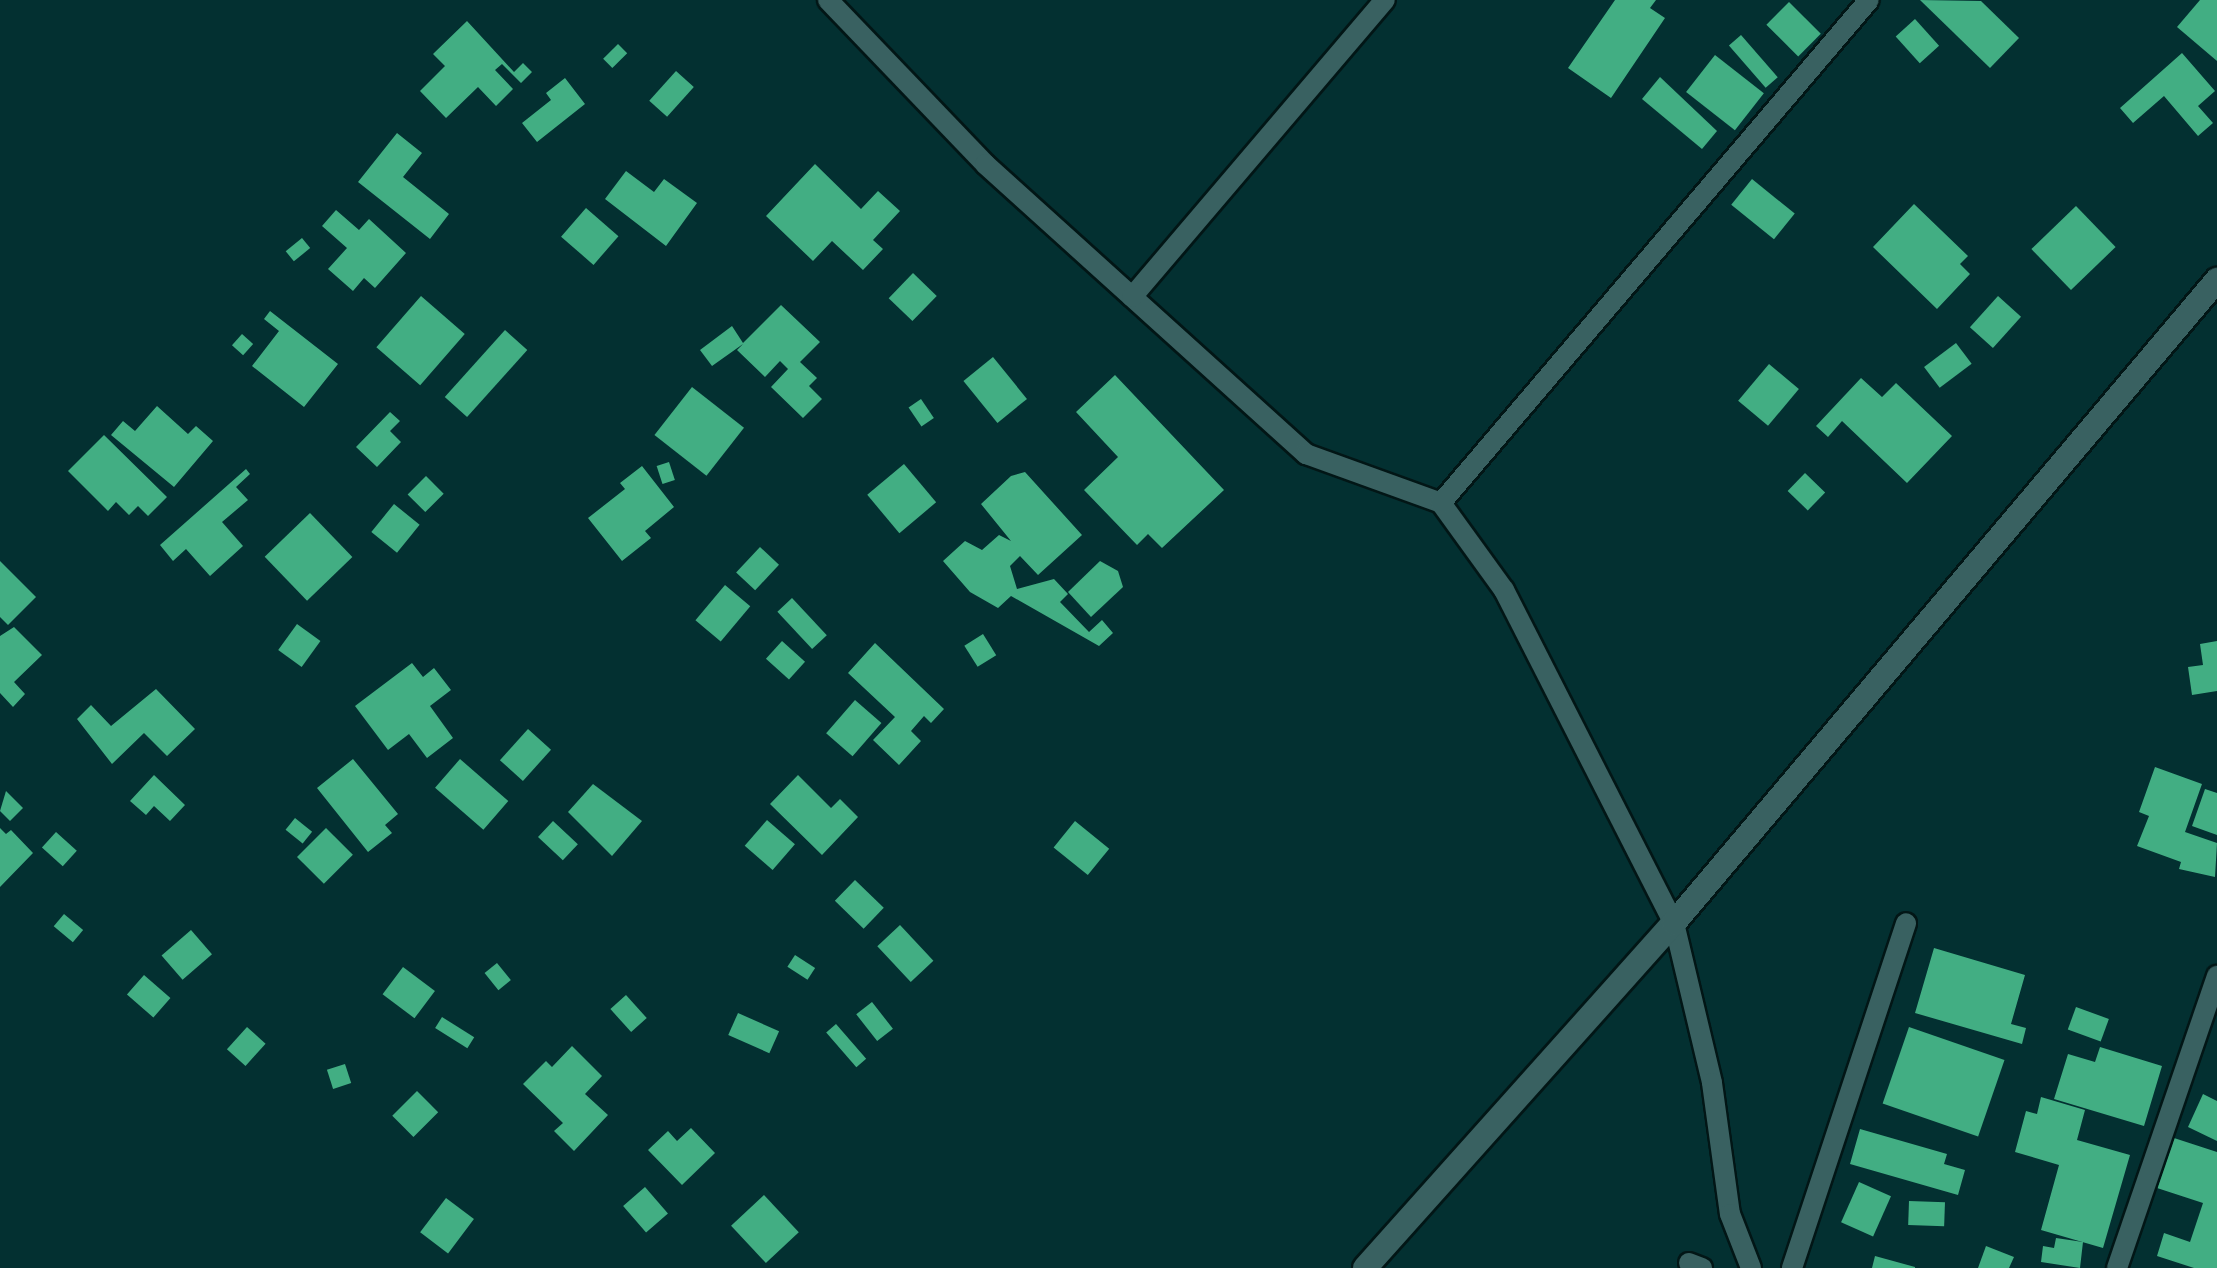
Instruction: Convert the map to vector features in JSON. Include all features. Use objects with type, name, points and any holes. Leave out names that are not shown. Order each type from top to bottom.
[{"type":"street","points":[[828,0],[985,164],[1306,454],[1441,503],[1504,590],[1674,923],[1712,1083],[1730,1214],[1751,1268]]},
{"type":"street","points":[[1132,297],[1385,0]]},
{"type":"street","points":[[1441,503],[1869,0]]},
{"type":"street","points":[[1365,1268],[1674,923],[2217,280]]},
{"type":"street","points":[[1792,1268],[1906,923]]},
{"type":"street","points":[[2117,1268],[2217,976]]},
{"type":"building","points":[[1615,0],[1656,0],[1650,8],[1665,18],[1611,98],[1568,68]]},
{"type":"building","points":[[1920,0],[1981,1],[2019,38],[1990,68]]},
{"type":"building","points":[[2200,0],[2217,0],[2217,61],[2177,27]]},
{"type":"building","points":[[1789,2],[1821,34],[1798,56],[1766,25]]},
{"type":"building","points":[[1915,19],[1939,46],[1920,63],[1896,36]]},
{"type":"building","points":[[467,21],[514,72],[523,63],[532,72],[521,83],[502,64],[495,70],[513,89],[496,106],[478,87],[446,118],[420,91],[445,66],[433,54]]},
{"type":"building","points":[[1741,35],[1778,77],[1766,88],[1729,45]]},
{"type":"building","points":[[618,44],[627,53],[612,68],[603,59]]},
{"type":"building","points":[[2182,53],[2215,91],[2198,106],[2213,123],[2198,136],[2164,96],[2133,123],[2120,108]]},
{"type":"building","points":[[1715,55],[1764,93],[1735,130],[1686,92]]},
{"type":"building","points":[[676,71],[694,87],[667,117],[649,101]]},
{"type":"building","points":[[1660,77],[1717,131],[1702,149],[1642,99]]},
{"type":"building","points":[[565,78],[585,104],[537,142],[522,123],[551,100],[546,93]]},
{"type":"building","points":[[397,133],[422,153],[403,177],[449,214],[430,239],[358,182]]},
{"type":"building","points":[[815,164],[861,209],[878,191],[900,211],[873,240],[883,249],[863,270],[832,241],[813,261],[766,216]]},
{"type":"building","points":[[626,171],[654,192],[664,179],[697,203],[666,246],[605,199]]},
{"type":"building","points":[[1752,179],[1795,214],[1774,239],[1731,205]]},
{"type":"building","points":[[1914,204],[1968,256],[1960,264],[1970,274],[1937,309],[1873,247]]},
{"type":"building","points":[[2076,206],[2116,247],[2071,290],[2031,249]]},
{"type":"building","points":[[586,208],[618,236],[594,265],[561,237]]},
{"type":"building","points":[[336,210],[359,230],[369,219],[406,253],[375,288],[364,278],[353,291],[328,269],[347,248],[322,226]]},
{"type":"building","points":[[302,238],[310,248],[294,261],[286,251]]},
{"type":"building","points":[[913,273],[937,296],[912,321],[889,298]]},
{"type":"building","points":[[421,296],[465,334],[420,385],[376,347]]},
{"type":"building","points":[[1998,296],[2021,317],[1993,348],[1970,327]]},
{"type":"building","points":[[781,305],[820,342],[800,362],[817,378],[809,386],[822,399],[803,418],[771,387],[788,369],[780,361],[765,377],[737,350],[743,344],[712,366],[700,350],[732,326],[743,343]]},
{"type":"building","points":[[270,311],[338,364],[304,407],[252,366],[279,331],[264,319]]},
{"type":"building","points":[[505,330],[527,350],[467,417],[445,397]]},
{"type":"building","points":[[242,334],[253,344],[243,355],[232,345]]},
{"type":"building","points":[[1956,343],[1972,364],[1940,388],[1924,367]]},
{"type":"building","points":[[993,357],[1027,399],[997,423],[963,381]]},
{"type":"building","points":[[1769,364],[1799,389],[1768,426],[1738,401]]},
{"type":"building","points":[[1115,375],[1224,490],[1162,548],[1148,534],[1137,545],[1084,490],[1118,457],[1076,412]]},
{"type":"building","points":[[1861,378],[1882,397],[1896,383],[1952,436],[1907,483],[1842,421],[1828,437],[1816,426]]},
{"type":"building","points":[[692,387],[744,428],[706,476],[654,435]]},
{"type":"building","points":[[921,399],[934,418],[921,426],[909,407]]},
{"type":"building","points":[[157,406],[188,434],[196,426],[213,441],[174,487],[111,435],[123,421],[135,431]]},
{"type":"building","points":[[390,412],[400,421],[390,431],[401,442],[377,467],[356,447]]},
{"type":"building","points":[[104,435],[167,497],[148,516],[138,506],[129,515],[116,502],[108,511],[68,471]]},
{"type":"building","points":[[669,462],[675,480],[663,484],[657,466]]},
{"type":"building","points":[[904,464],[936,502],[899,533],[867,495]]},
{"type":"building","points":[[642,466],[674,507],[645,531],[651,538],[622,561],[588,518],[625,489],[620,483]]},
{"type":"building","points":[[246,469],[250,474],[236,487],[248,500],[222,522],[243,546],[210,576],[186,549],[173,561],[160,545]]},
{"type":"building","points":[[1025,472],[1082,535],[1038,575],[1020,556],[1010,566],[1017,589],[1054,579],[1068,594],[1060,602],[1089,632],[1102,620],[1113,633],[1099,646],[1011,596],[998,608],[970,592],[943,561],[965,541],[982,550],[999,535],[1011,541],[981,504],[1011,476]]},
{"type":"building","points":[[1805,473],[1825,492],[1808,510],[1788,491]]},
{"type":"building","points":[[426,476],[444,494],[425,512],[408,494]]},
{"type":"building","points":[[394,504],[420,525],[397,553],[371,532]]},
{"type":"building","points":[[310,513],[352,557],[307,601],[265,557]]},
{"type":"building","points":[[760,547],[779,565],[755,590],[736,573]]},
{"type":"building","points":[[0,561],[36,597],[8,625],[0,617]]},
{"type":"building","points":[[1100,561],[1118,571],[1123,587],[1091,617],[1068,592]]},
{"type":"building","points":[[725,585],[750,606],[721,641],[695,620]]},
{"type":"building","points":[[792,598],[827,635],[812,649],[777,612]]},
{"type":"building","points":[[297,624],[320,641],[302,667],[278,650]]},
{"type":"building","points":[[14,627],[42,655],[14,682],[25,694],[13,707],[0,693],[0,636]]},
{"type":"building","points":[[983,634],[996,655],[978,667],[964,646]]},
{"type":"building","points":[[782,641],[805,662],[789,680],[766,659]]},
{"type":"building","points":[[2217,641],[2217,691],[2192,695],[2188,667],[2203,665],[2200,644]]},
{"type":"building","points":[[875,643],[944,709],[931,723],[924,716],[911,731],[921,741],[899,765],[873,740],[895,717],[848,673]]},
{"type":"building","points":[[412,663],[423,677],[434,668],[451,690],[430,706],[453,738],[427,758],[409,734],[388,750],[355,706]]},
{"type":"building","points":[[156,689],[195,729],[167,756],[144,733],[112,764],[77,719],[91,705],[111,726]]},
{"type":"building","points":[[855,700],[881,723],[853,756],[826,733]]},
{"type":"building","points":[[528,729],[551,750],[523,781],[500,760]]},
{"type":"building","points":[[353,759],[398,814],[385,825],[392,833],[368,852],[317,788]]},
{"type":"building","points":[[460,759],[508,801],[483,830],[435,788]]},
{"type":"building","points":[[2155,767],[2202,784],[2185,832],[2217,843],[2215,877],[2179,869],[2181,862],[2137,846],[2149,816],[2139,812]]},
{"type":"building","points":[[154,775],[185,805],[170,821],[154,806],[146,815],[130,801]]},
{"type":"building","points":[[798,775],[831,808],[840,799],[858,817],[822,855],[770,804]]},
{"type":"building","points":[[593,784],[642,821],[612,856],[568,812]]},
{"type":"building","points":[[2205,789],[2217,793],[2217,835],[2192,826]]},
{"type":"building","points":[[6,791],[23,808],[10,821],[0,811]]},
{"type":"building","points":[[295,818],[312,832],[303,844],[286,830]]},
{"type":"building","points":[[767,820],[795,844],[773,870],[745,846]]},
{"type":"building","points":[[553,821],[578,844],[563,860],[538,837]]},
{"type":"building","points":[[1075,821],[1109,849],[1088,875],[1054,847]]},
{"type":"building","points":[[0,828],[6,834],[11,830],[33,853],[0,887]]},
{"type":"building","points":[[326,828],[353,855],[324,884],[297,857]]},
{"type":"building","points":[[56,832],[77,851],[63,866],[42,848]]},
{"type":"building","points":[[855,880],[884,908],[864,929],[835,901]]},
{"type":"building","points":[[64,914],[83,930],[73,942],[54,926]]},
{"type":"building","points":[[900,925],[933,961],[911,982],[877,946]]},
{"type":"building","points":[[191,930],[212,954],[183,980],[162,956]]},
{"type":"building","points":[[1934,948],[2025,975],[2011,1024],[2026,1028],[2022,1044],[1915,1013]]},
{"type":"building","points":[[795,955],[815,968],[808,980],[787,967]]},
{"type":"building","points":[[497,963],[511,980],[498,990],[485,973]]},
{"type":"building","points":[[403,967],[435,991],[414,1018],[383,994]]},
{"type":"building","points":[[144,975],[170,998],[153,1018],[127,995]]},
{"type":"building","points":[[626,995],[647,1018],[631,1032],[610,1009]]},
{"type":"building","points":[[872,1002],[893,1029],[877,1041],[856,1014]]},
{"type":"building","points":[[2076,1007],[2109,1019],[2101,1042],[2068,1030]]},
{"type":"building","points":[[738,1013],[779,1031],[769,1053],[728,1035]]},
{"type":"building","points":[[442,1017],[474,1037],[467,1048],[435,1028]]},
{"type":"building","points":[[836,1024],[866,1059],[856,1067],[826,1033]]},
{"type":"building","points":[[247,1027],[266,1044],[246,1066],[227,1049]]},
{"type":"building","points":[[1909,1027],[2004,1060],[1978,1136],[1883,1104]]},
{"type":"building","points":[[572,1046],[602,1076],[585,1094],[608,1115],[574,1151],[554,1131],[563,1123],[523,1084],[546,1061],[552,1067]]},
{"type":"building","points":[[2100,1047],[2162,1066],[2144,1126],[2054,1099],[2068,1054],[2095,1062]]},
{"type":"building","points":[[345,1064],[351,1083],[333,1089],[327,1070]]},
{"type":"building","points":[[417,1091],[438,1112],[413,1137],[392,1116]]},
{"type":"building","points":[[2203,1094],[2217,1101],[2217,1141],[2188,1127]]},
{"type":"building","points":[[2041,1097],[2085,1110],[2077,1140],[2130,1155],[2103,1248],[2041,1230],[2059,1165],[2015,1152],[2026,1111],[2037,1114]]},
{"type":"building","points":[[691,1128],[715,1153],[682,1185],[648,1150],[668,1131],[677,1141]]},
{"type":"building","points":[[1860,1129],[1947,1154],[1944,1164],[1965,1170],[1958,1195],[1850,1164]]},
{"type":"building","points":[[2174,1138],[2217,1152],[2217,1268],[2194,1268],[2157,1256],[2164,1233],[2190,1242],[2203,1203],[2157,1188]]},
{"type":"building","points":[[1859,1182],[1891,1196],[1873,1236],[1841,1222]]},
{"type":"building","points":[[645,1187],[668,1213],[646,1232],[623,1206]]},
{"type":"building","points":[[764,1195],[799,1232],[766,1263],[731,1226]]},
{"type":"building","points":[[446,1198],[474,1219],[448,1253],[420,1232]]},
{"type":"building","points":[[1909,1201],[1945,1202],[1944,1226],[1908,1225]]},
{"type":"building","points":[[2056,1238],[2083,1242],[2080,1268],[2041,1262],[2043,1246],[2054,1248]]},
{"type":"building","points":[[1986,1246],[2014,1257],[2009,1268],[1978,1268]]},
{"type":"building","points":[[1875,1256],[1915,1267],[1915,1268],[1872,1268]]}]
